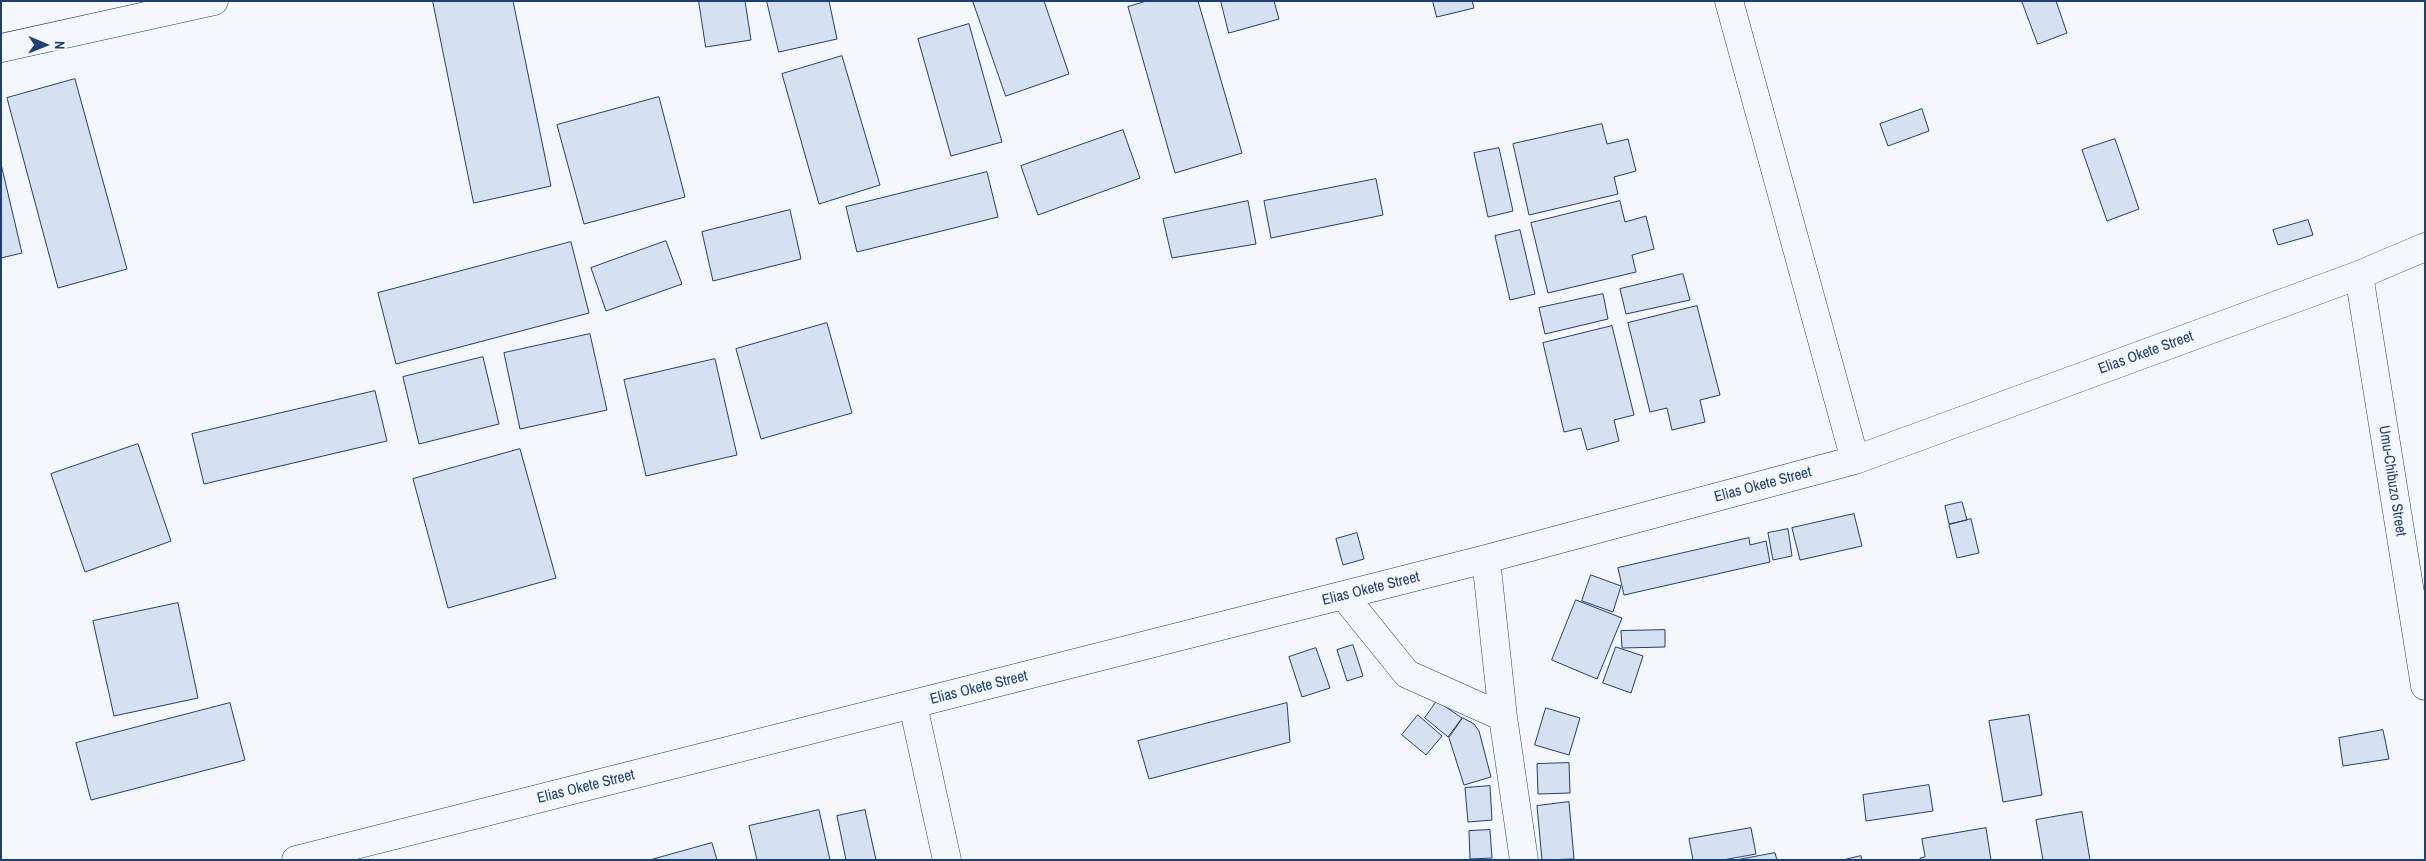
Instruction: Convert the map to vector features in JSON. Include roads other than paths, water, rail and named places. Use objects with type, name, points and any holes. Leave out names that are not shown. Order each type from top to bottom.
[{"type":"street","points":[[1,48],[214,1]]},
{"type":"street","points":[[1728,1],[1855,460]]},
{"type":"street","name":"Elias Okete Street","points":[[296,860],[1344,596],[1855,460],[2358,275],[2425,247]]},
{"type":"street","name":"Umu-Chibuzo Street","points":[[2358,275],[2425,686]]},
{"type":"street","points":[[1486,559],[1503,717],[1524,860]]},
{"type":"street","points":[[1344,596],[1407,674],[1503,717]]},
{"type":"street","points":[[913,705],[947,860]]}]
